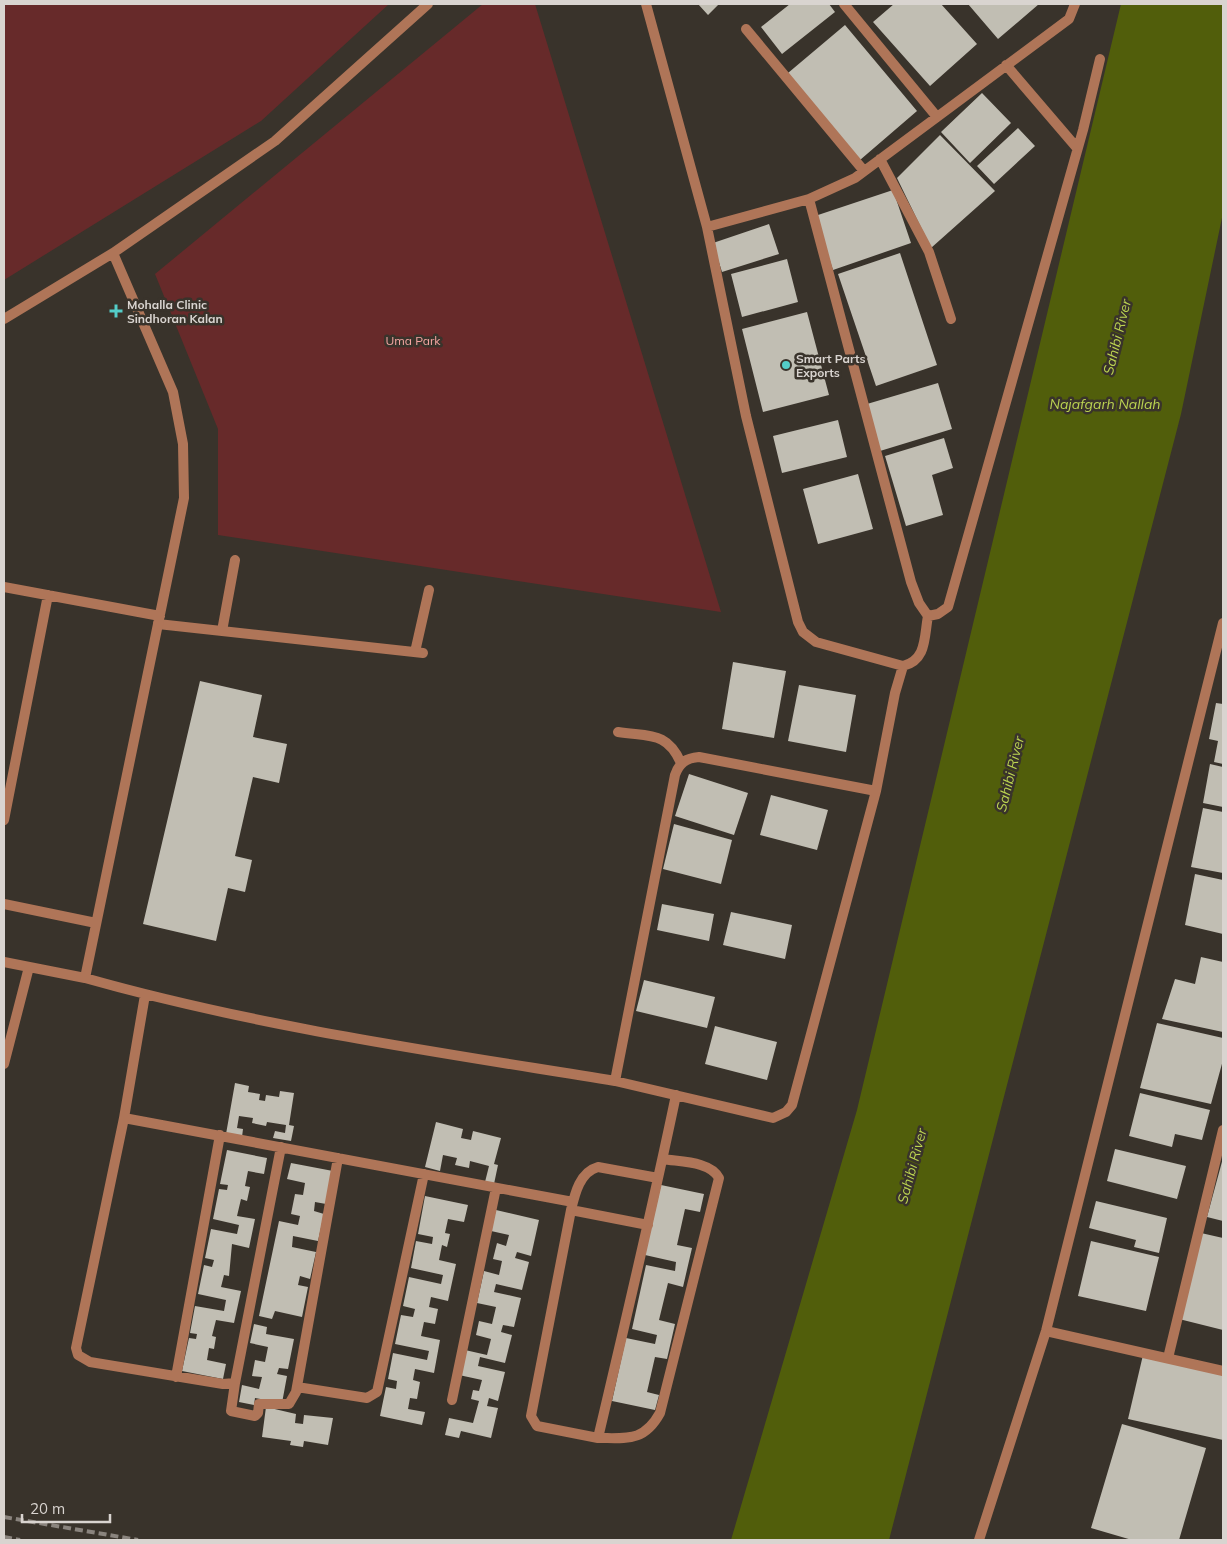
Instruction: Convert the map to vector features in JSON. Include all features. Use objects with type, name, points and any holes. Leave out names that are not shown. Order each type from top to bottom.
[{"type":"street","points":[[4,319],[113,253],[275,141],[428,4]]},
{"type":"street","points":[[646,4],[707,228],[732,352],[798,622],[803,632],[816,642],[903,666],[913,664],[922,654],[928,616],[919,603],[911,582],[809,199]]},
{"type":"street","points":[[844,4],[937,117]]},
{"type":"street","points":[[707,228],[809,199],[855,178],[1069,19],[1074,4]]},
{"type":"street","points":[[746,29],[864,171]]},
{"type":"street","points":[[928,616],[938,614],[948,607],[1077,148],[1100,59]]},
{"type":"street","points":[[1006,65],[1077,148]]},
{"type":"street","points":[[880,159],[928,252],[951,318]]},
{"type":"street","points":[[85,978],[184,498],[183,444],[173,392],[113,253]]},
{"type":"street","points":[[222,631],[235,560]]},
{"type":"street","points":[[4,586],[159,620],[222,631],[419,652],[429,590]]},
{"type":"street","points":[[4,820],[48,595]]},
{"type":"street","points":[[979,1540],[1046,1331],[1223,623]]},
{"type":"street","points":[[4,962],[85,978],[145,995],[315,1031],[615,1082],[773,1118],[786,1112],[792,1104],[876,792],[895,693],[903,666]]},
{"type":"street","points":[[618,732],[665,740],[676,750],[681,763]]},
{"type":"street","points":[[615,1082],[676,775],[681,763],[688,758],[699,756],[876,792]]},
{"type":"street","points":[[4,904],[96,923]]},
{"type":"street","points":[[4,1064],[29,967]]},
{"type":"street","points":[[145,995],[124,1118],[76,1348],[78,1355],[90,1362],[223,1384],[235,1383]]},
{"type":"street","points":[[598,1438],[648,1226],[676,1095]]},
{"type":"street","points":[[124,1118],[496,1188],[648,1226]]},
{"type":"street","points":[[1168,1358],[1223,1130]]},
{"type":"street","points":[[176,1377],[220,1135]]},
{"type":"street","points":[[281,1147],[231,1412],[255,1416],[258,1414],[259,1404],[289,1404],[297,1387],[338,1158]]},
{"type":"street","points":[[658,1178],[598,1167],[590,1170],[581,1180],[572,1206],[531,1416],[536,1426],[598,1438],[634,1438],[645,1433],[660,1414],[719,1178],[716,1172],[708,1167],[663,1159]]},
{"type":"street","points":[[297,1387],[367,1398],[377,1392],[424,1174]]},
{"type":"street","points":[[452,1400],[496,1188]]},
{"type":"street","points":[[1046,1331],[1223,1371]]},
{"type":"green space","points":[[4,4],[389,4],[261,121],[4,280]]},
{"type":"green space","name":"Uma Park","points":[[483,4],[535,4],[721,612],[218,535],[218,429],[155,274]]},
{"type":"water","name":"Najafgarh Nallah","points":[[1121,4],[1223,4],[1223,213],[1181,414],[889,1540],[731,1540],[857,1110]]},
{"type":"building","points":[[698,4],[719,4],[708,15]]},
{"type":"building","points":[[790,4],[829,4],[835,12],[782,54],[761,27]]},
{"type":"building","points":[[894,4],[941,4],[977,44],[930,86],[873,22]]},
{"type":"building","points":[[968,4],[1039,4],[998,39]]},
{"type":"building","points":[[845,25],[917,111],[860,160],[788,73]]},
{"type":"building","points":[[982,93],[1011,123],[970,163],[941,132]]},
{"type":"building","points":[[1018,128],[1035,146],[994,184],[977,166]]},
{"type":"building","points":[[940,135],[995,191],[931,248],[897,178]]},
{"type":"building","points":[[893,190],[911,243],[833,270],[815,216]]},
{"type":"building","points":[[769,224],[779,254],[722,272],[713,243]]},
{"type":"building","points":[[900,253],[937,365],[876,386],[838,274]]},
{"type":"building","points":[[787,259],[798,302],[742,317],[731,274]]},
{"type":"building","name":"Smart Parts Exports","points":[[807,312],[829,395],[763,412],[742,329]]},
{"type":"building","points":[[938,383],[952,429],[880,451],[867,404]]},
{"type":"building","points":[[838,420],[847,457],[782,473],[773,436]]},
{"type":"building","points":[[944,438],[953,468],[932,475],[943,515],[906,526],[885,456]]},
{"type":"building","points":[[858,474],[873,529],[818,544],[803,489]]},
{"type":"building","points":[[733,662],[786,671],[774,738],[722,729]]},
{"type":"building","points":[[200,681],[262,695],[253,737],[287,744],[279,783],[253,777],[235,856],[252,860],[245,892],[228,888],[216,941],[143,924]]},
{"type":"building","points":[[799,685],[856,695],[846,752],[788,741]]},
{"type":"building","points":[[1216,703],[1223,704],[1223,764],[1214,762],[1218,741],[1209,739]]},
{"type":"building","points":[[1210,764],[1223,767],[1223,807],[1203,803]]},
{"type":"building","points":[[689,774],[748,793],[734,835],[675,816]]},
{"type":"building","points":[[771,795],[828,810],[817,850],[760,835]]},
{"type":"building","points":[[1203,808],[1223,812],[1223,873],[1191,867]]},
{"type":"building","points":[[674,824],[732,840],[721,884],[663,869]]},
{"type":"building","points":[[1195,874],[1223,880],[1223,934],[1185,925]]},
{"type":"building","points":[[662,904],[714,914],[709,941],[657,930]]},
{"type":"building","points":[[731,912],[792,925],[785,959],[723,945]]},
{"type":"building","points":[[1201,957],[1223,962],[1223,1032],[1162,1019],[1175,979],[1195,984]]},
{"type":"building","points":[[644,980],[715,997],[707,1028],[636,1011]]},
{"type":"building","points":[[1157,1023],[1223,1038],[1223,1060],[1211,1104],[1140,1088]]},
{"type":"building","points":[[715,1026],[777,1042],[767,1080],[705,1064]]},
{"type":"building","points":[[235,1083],[249,1086],[248,1092],[260,1094],[259,1100],[265,1101],[266,1095],[279,1097],[280,1091],[294,1093],[289,1125],[294,1126],[291,1141],[273,1138],[275,1131],[285,1133],[286,1125],[267,1122],[266,1126],[252,1123],[253,1118],[239,1116],[237,1128],[243,1129],[242,1137],[226,1134]]},
{"type":"building","points":[[1140,1093],[1210,1110],[1202,1140],[1175,1134],[1172,1147],[1129,1136]]},
{"type":"building","points":[[436,1122],[463,1129],[461,1138],[471,1140],[473,1131],[501,1138],[494,1164],[498,1165],[494,1184],[485,1182],[489,1166],[470,1161],[469,1168],[455,1165],[457,1158],[443,1155],[440,1171],[425,1167]]},
{"type":"building","points":[[1115,1149],[1186,1166],[1177,1199],[1107,1181]]},
{"type":"building","points":[[227,1150],[267,1158],[264,1174],[248,1171],[245,1186],[250,1187],[247,1201],[241,1199],[237,1216],[255,1219],[249,1248],[232,1244],[229,1276],[224,1275],[221,1287],[241,1291],[234,1323],[216,1320],[212,1336],[216,1337],[214,1349],[209,1348],[207,1360],[226,1364],[223,1379],[182,1371],[189,1338],[196,1339],[197,1334],[190,1333],[195,1306],[224,1311],[226,1300],[198,1294],[204,1265],[212,1267],[214,1260],[205,1258],[211,1229],[237,1234],[239,1225],[213,1219],[219,1189],[227,1190],[228,1185],[220,1184]]},
{"type":"building","points":[[1223,1158],[1223,1221],[1207,1217]]},
{"type":"building","points":[[291,1163],[333,1171],[326,1204],[315,1202],[314,1211],[324,1214],[318,1241],[293,1236],[292,1247],[316,1252],[310,1279],[300,1276],[298,1285],[308,1287],[302,1317],[275,1311],[272,1319],[259,1316],[279,1221],[298,1225],[300,1216],[291,1214],[295,1194],[303,1195],[305,1183],[287,1179]]},
{"type":"building","points":[[661,1185],[704,1194],[700,1212],[685,1209],[677,1245],[692,1248],[683,1287],[668,1283],[659,1320],[675,1324],[667,1359],[655,1357],[647,1392],[659,1395],[655,1410],[612,1401],[626,1338],[655,1344],[657,1335],[632,1329],[646,1265],[675,1271],[676,1262],[645,1255]]},
{"type":"building","points":[[425,1196],[468,1205],[464,1222],[448,1219],[445,1233],[450,1234],[447,1247],[442,1245],[439,1260],[456,1264],[448,1301],[431,1297],[429,1307],[438,1309],[435,1324],[424,1322],[421,1336],[440,1340],[434,1373],[415,1369],[413,1380],[420,1382],[417,1399],[410,1398],[408,1409],[425,1412],[422,1425],[380,1416],[386,1387],[396,1389],[397,1381],[388,1379],[393,1353],[427,1360],[429,1351],[395,1344],[401,1315],[413,1317],[415,1309],[403,1306],[409,1277],[441,1284],[443,1275],[411,1268],[416,1241],[432,1244],[433,1237],[418,1234]]},
{"type":"building","points":[[1096,1201],[1167,1218],[1159,1253],[1134,1247],[1136,1240],[1089,1228]]},
{"type":"building","points":[[496,1210],[539,1220],[531,1256],[517,1252],[515,1258],[529,1262],[522,1290],[496,1284],[494,1292],[521,1298],[514,1327],[503,1325],[501,1332],[512,1335],[505,1363],[480,1357],[478,1366],[505,1372],[498,1401],[489,1398],[487,1406],[498,1408],[491,1438],[461,1431],[459,1438],[445,1435],[449,1418],[473,1423],[479,1401],[471,1399],[473,1390],[479,1391],[482,1380],[459,1375],[465,1350],[487,1355],[491,1339],[476,1335],[479,1321],[492,1324],[496,1307],[477,1303],[484,1271],[499,1275],[502,1261],[493,1259],[497,1243],[506,1246],[509,1235],[491,1231]]},
{"type":"building","points":[[1201,1233],[1223,1238],[1223,1330],[1179,1319]]},
{"type":"building","points":[[1091,1241],[1159,1257],[1146,1311],[1078,1296]]},
{"type":"building","points":[[254,1324],[267,1327],[266,1334],[294,1339],[288,1369],[279,1368],[277,1374],[287,1376],[282,1403],[255,1398],[254,1405],[239,1402],[242,1385],[259,1389],[262,1377],[252,1376],[255,1360],[265,1362],[268,1347],[250,1343]]},
{"type":"building","points":[[1143,1355],[1223,1373],[1223,1440],[1128,1419]]},
{"type":"building","points":[[266,1407],[296,1414],[295,1423],[303,1424],[304,1415],[333,1418],[328,1445],[304,1441],[303,1447],[290,1445],[291,1441],[262,1437]]},
{"type":"building","points":[[1122,1424],[1206,1448],[1179,1540],[1132,1540],[1091,1528]]},
{"type":"railway","points":[[4,1517],[138,1540]]},
{"type":"railway","points":[[4,1537],[20,1540]]},
{"type":"place","name":"Mohalla Clinic Sindhoran Kalan","points":[[116,311]]},
{"type":"place","name":"Smart Parts Exports","points":[[786,365]]},
{"type":"water label","name":"Sahibi River","points":[[1117,337]]},
{"type":"water label","name":"Sahibi River","points":[[1010,774]]},
{"type":"water label","name":"Sahibi River","points":[[912,1166]]}]
